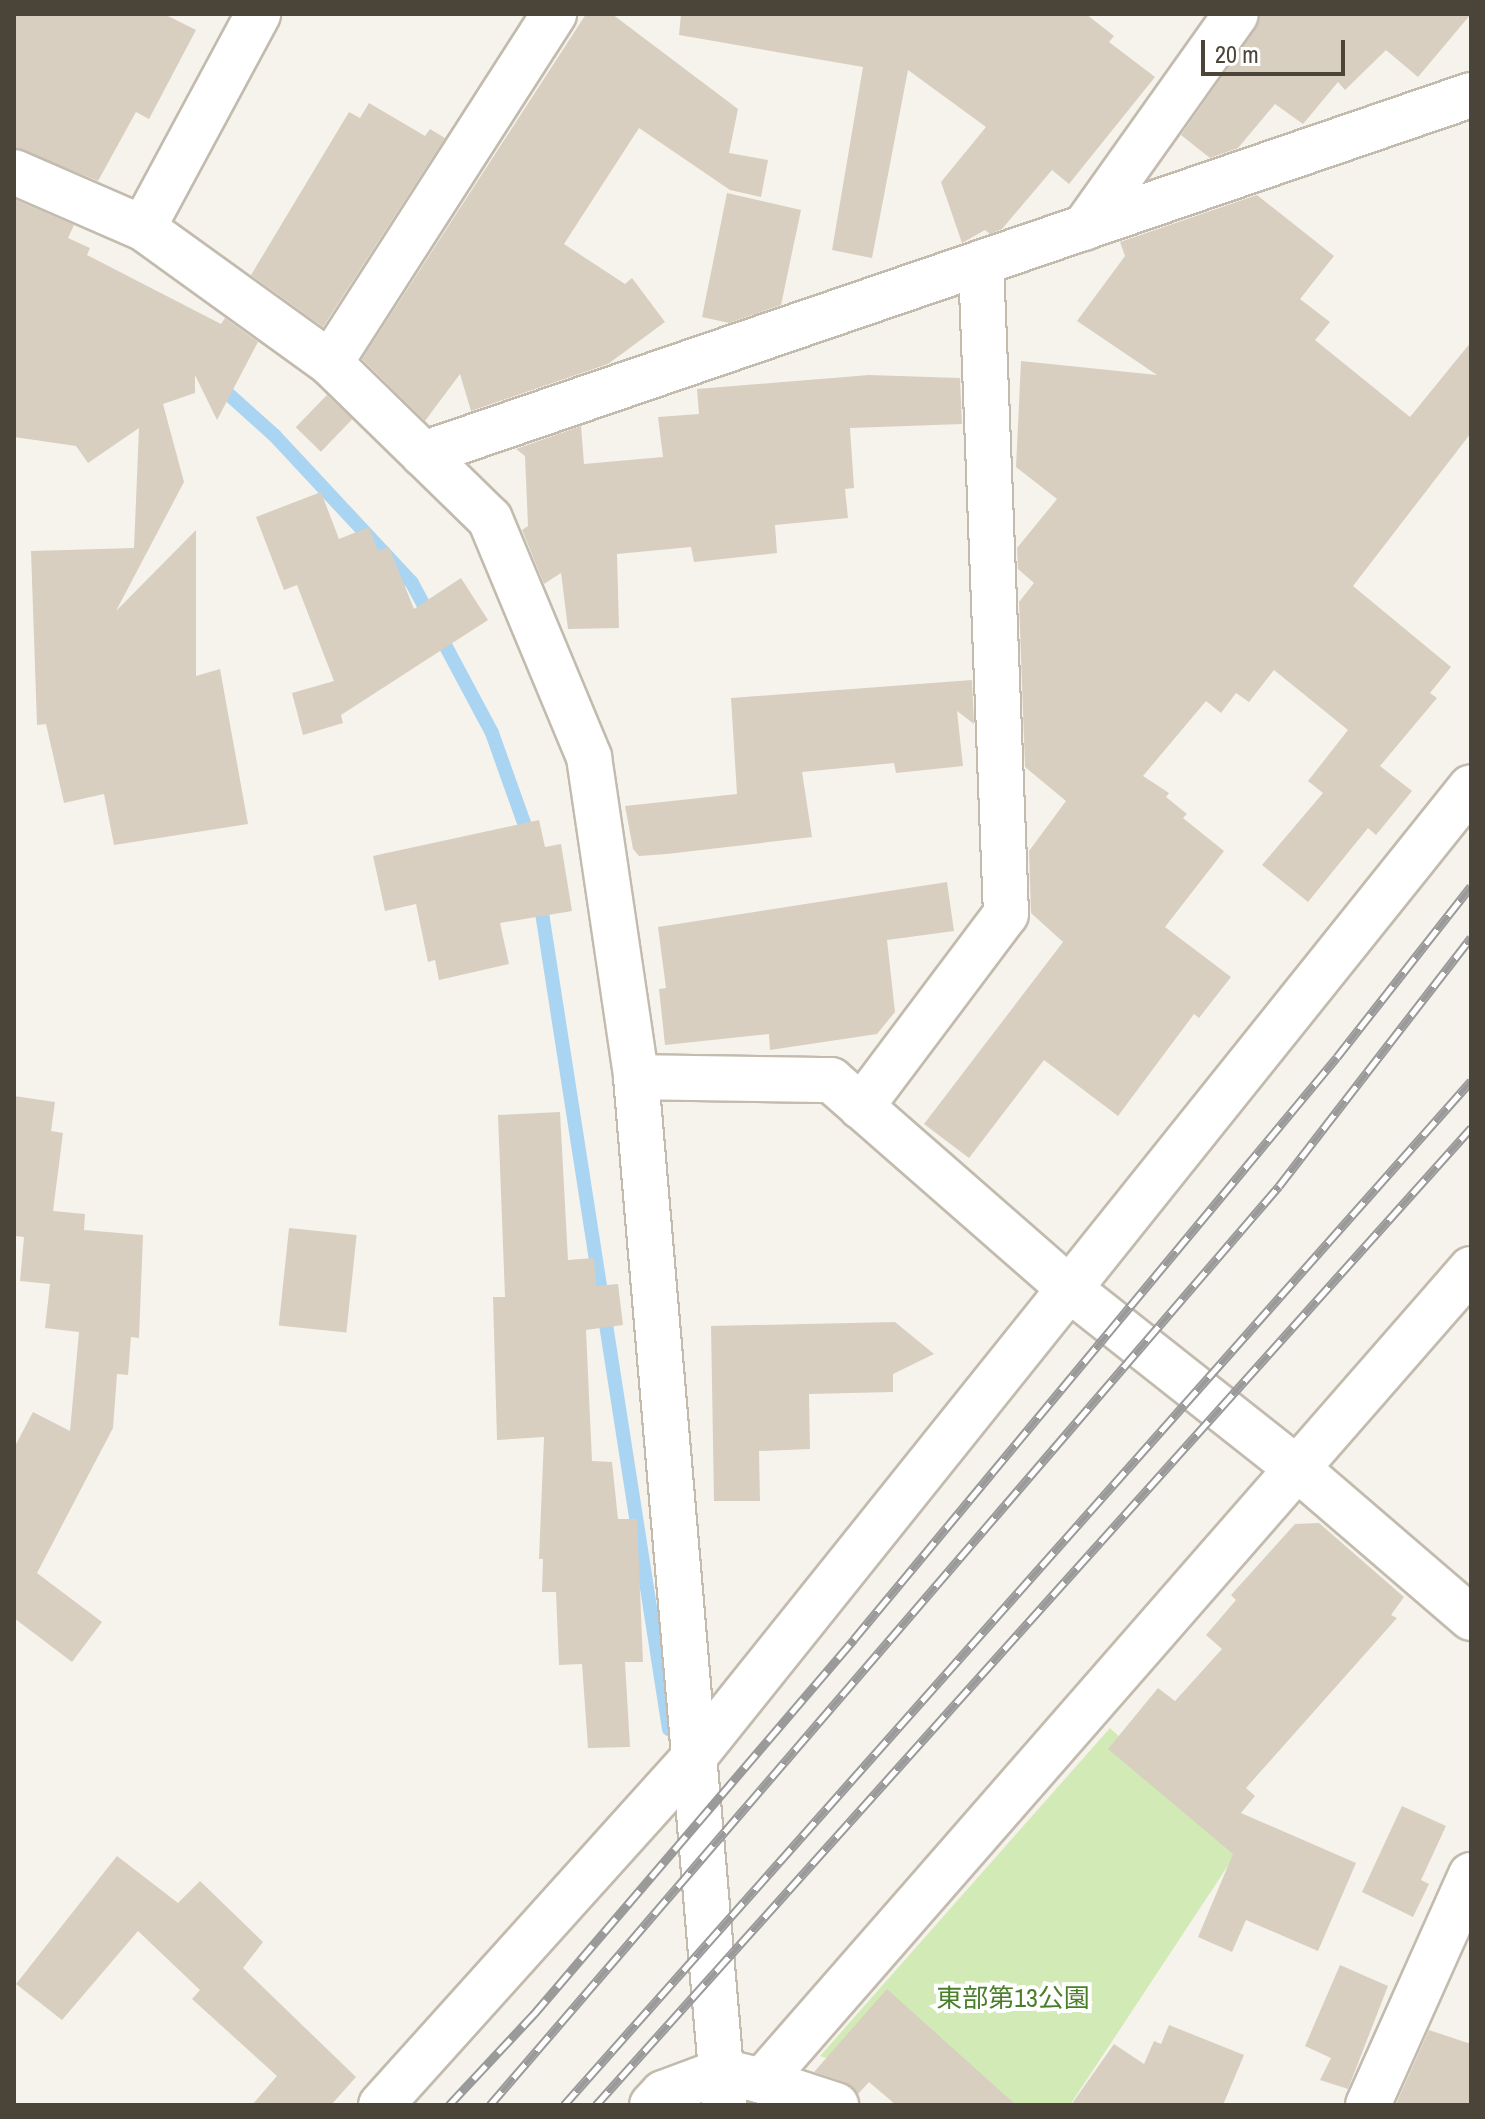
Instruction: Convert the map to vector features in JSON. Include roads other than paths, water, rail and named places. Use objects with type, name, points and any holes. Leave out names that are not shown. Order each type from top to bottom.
[{"type":"street","points":[[143,228],[258,14]]},
{"type":"street","points":[[330,363],[554,14]]},
{"type":"street","points":[[1084,228],[1236,14]]},
{"type":"street","points":[[423,454],[1471,95]]},
{"type":"street","points":[[14,172],[143,228],[330,363],[490,519],[589,757],[636,1077],[695,1756],[736,2086]]},
{"type":"street","points":[[861,1107],[1006,914],[981,263]]},
{"type":"street","points":[[381,2105],[695,1756],[1072,1291],[1471,787]]},
{"type":"street","points":[[636,1077],[831,1080],[1072,1291],[1299,1470],[1471,1618]]},
{"type":"street","points":[[736,2086],[1299,1470],[1471,1269]]},
{"type":"street","points":[[1368,2105],[1471,1875]]},
{"type":"street","points":[[652,2105],[663,2093],[736,2086],[836,2105]]},
{"type":"waterway","points":[[216,383],[275,436],[412,583],[492,733],[530,840]]},
{"type":"waterway","points":[[540,900],[669,1729]]},
{"type":"railway","points":[[449,2105],[534,2014],[854,1639],[1337,1057],[1471,886]]},
{"type":"railway","points":[[490,2105],[1279,1186],[1471,938]]},
{"type":"railway","points":[[564,2105],[1471,1081]]},
{"type":"railway","points":[[596,2105],[1471,1128]]},
{"type":"park label","name":"東部第13公園","points":[[1013,1998]]}]
